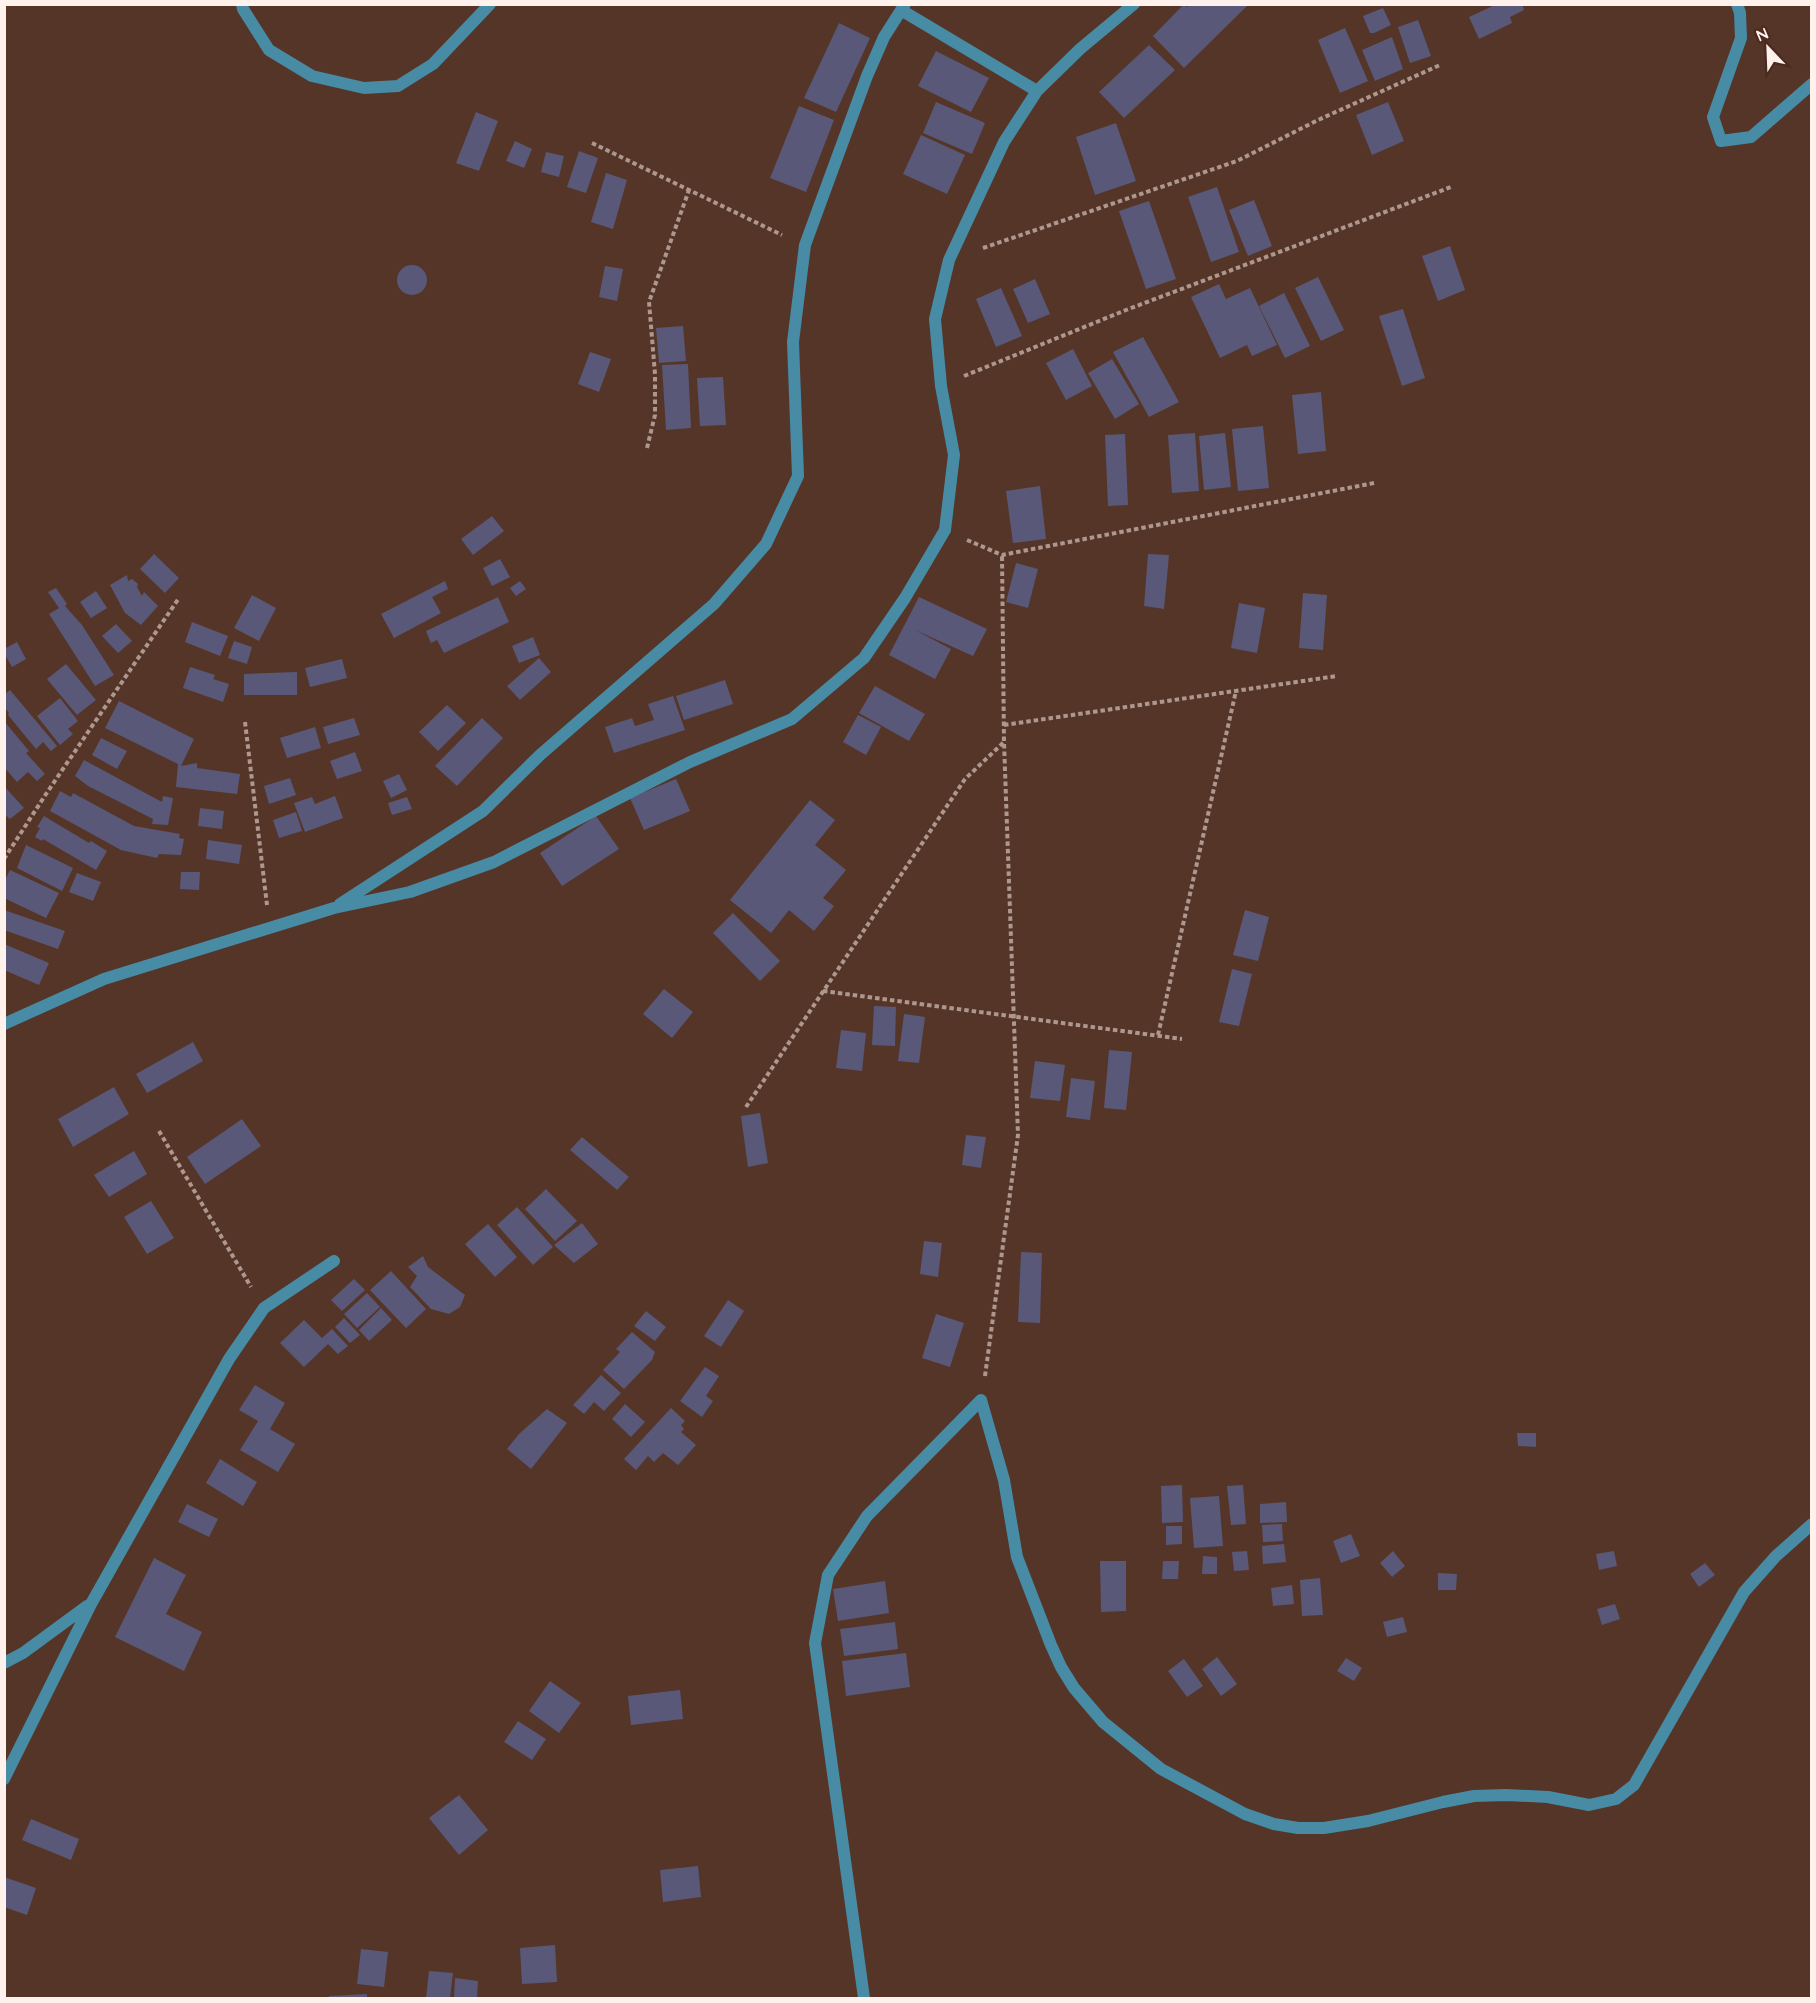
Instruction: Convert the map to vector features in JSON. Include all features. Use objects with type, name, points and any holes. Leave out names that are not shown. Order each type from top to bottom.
[{"type":"street","points":[[242,4],[269,50],[312,76],[364,88],[398,86],[433,64],[490,4]]},
{"type":"street","points":[[4,1024],[104,979],[334,908],[410,892],[494,862],[690,762],[792,719],[864,658],[905,598],[945,530],[954,455],[941,386],[935,319],[949,260],[1004,142],[1037,91],[1080,49],[1134,4]]},
{"type":"street","points":[[1737,4],[1740,13],[1741,38],[1713,117],[1721,141],[1750,137],[1812,84]]},
{"type":"street","points":[[334,908],[483,811],[540,755],[714,604],[766,544],[798,476],[793,342],[805,245],[867,76],[884,37],[903,7],[1037,91]]},
{"type":"street","points":[[4,1779],[91,1604],[229,1359],[264,1308],[334,1261]]},
{"type":"street","points":[[864,1998],[815,1643],[828,1575],[867,1516],[981,1400],[1004,1480],[1017,1557],[1051,1645],[1074,1688],[1103,1722],[1161,1769],[1245,1814],[1274,1824],[1298,1828],[1324,1828],[1368,1821],[1474,1796],[1548,1797],[1589,1805],[1616,1798],[1634,1785],[1744,1592],[1776,1556],[1812,1524]]},
{"type":"street","points":[[4,1663],[23,1653],[91,1604]]},
{"type":"path","points":[[949,260],[1237,160],[1318,120],[1440,65]]},
{"type":"path","points":[[592,143],[805,245]]},
{"type":"path","points":[[941,386],[1126,310],[1451,187]]},
{"type":"path","points":[[647,448],[655,415],[655,374],[649,302],[689,190]]},
{"type":"path","points":[[945,530],[1002,555],[1374,483]]},
{"type":"path","points":[[981,1400],[1018,1135],[1004,742],[1002,555]]},
{"type":"path","points":[[4,860],[179,598]]},
{"type":"path","points":[[1004,725],[1337,676]]},
{"type":"path","points":[[1158,1035],[1236,691]]},
{"type":"path","points":[[245,722],[270,929]]},
{"type":"path","points":[[746,1107],[965,778],[1004,742]]},
{"type":"path","points":[[823,991],[1182,1039]]},
{"type":"path","points":[[159,1131],[264,1308]]},
{"type":"building","points":[[1184,4],[1187,7],[1190,4],[1249,4],[1184,68],[1153,36]]},
{"type":"building","points":[[1497,4],[1522,4],[1524,10],[1510,17],[1512,23],[1479,39],[1469,17]]},
{"type":"building","points":[[1383,8],[1391,25],[1370,33],[1363,16]]},
{"type":"building","points":[[1418,20],[1431,56],[1410,63],[1398,27]]},
{"type":"building","points":[[839,23],[870,38],[836,112],[804,98]]},
{"type":"building","points":[[1345,28],[1368,81],[1340,93],[1318,40]]},
{"type":"building","points":[[1392,37],[1403,69],[1375,81],[1362,50]]},
{"type":"building","points":[[1149,45],[1175,70],[1124,118],[1099,92]]},
{"type":"building","points":[[936,51],[989,78],[971,112],[918,86]]},
{"type":"building","points":[[936,102],[985,123],[972,154],[923,133]]},
{"type":"building","points":[[1388,102],[1404,141],[1372,155],[1356,115]]},
{"type":"building","points":[[799,106],[834,120],[806,192],[770,178]]},
{"type":"building","points":[[476,112],[498,121],[479,171],[456,163]]},
{"type":"building","points":[[1116,123],[1136,181],[1095,195],[1076,137]]},
{"type":"building","points":[[921,135],[965,155],[947,194],[903,174]]},
{"type":"building","points":[[515,141],[532,149],[524,168],[506,161]]},
{"type":"building","points":[[579,151],[598,158],[586,193],[567,187]]},
{"type":"building","points":[[546,152],[564,156],[559,177],[541,172]]},
{"type":"building","points":[[606,173],[627,180],[613,229],[591,222]]},
{"type":"building","points":[[1217,187],[1239,252],[1211,262],[1188,197]]},
{"type":"building","points":[[1254,200],[1272,246],[1248,256],[1229,210]]},
{"type":"building","points":[[1149,201],[1176,279],[1146,289],[1119,211]]},
{"type":"building","points":[[1450,246],[1465,290],[1438,301],[1422,256]]},
{"type":"building","points":[[412,265],[418,266],[426,274],[426,286],[418,294],[412,295],[406,294],[398,286],[397,280],[398,274],[406,266]]},
{"type":"building","points":[[605,266],[623,269],[617,301],[599,297]]},
{"type":"building","points":[[1318,277],[1344,330],[1321,341],[1295,288]]},
{"type":"building","points":[[1035,279],[1050,314],[1028,323],[1013,289]]},
{"type":"building","points":[[1219,284],[1226,299],[1250,288],[1277,345],[1252,356],[1247,345],[1220,358],[1191,297]]},
{"type":"building","points":[[1001,288],[1022,336],[996,347],[976,299]]},
{"type":"building","points":[[1284,293],[1310,346],[1285,358],[1259,306]]},
{"type":"building","points":[[1403,309],[1425,378],[1402,386],[1379,316]]},
{"type":"building","points":[[683,326],[686,361],[659,363],[656,328]]},
{"type":"building","points":[[1143,337],[1179,402],[1149,417],[1113,352]]},
{"type":"building","points":[[1073,349],[1092,386],[1066,400],[1046,363]]},
{"type":"building","points":[[590,352],[611,359],[599,392],[578,384]]},
{"type":"building","points":[[1112,359],[1139,404],[1115,419],[1088,373]]},
{"type":"building","points":[[688,364],[691,428],[666,430],[662,365]]},
{"type":"building","points":[[723,377],[726,425],[700,426],[697,378]]},
{"type":"building","points":[[1321,392],[1326,451],[1298,454],[1292,395]]},
{"type":"building","points":[[1263,426],[1269,488],[1238,491],[1232,429]]},
{"type":"building","points":[[1195,433],[1199,491],[1172,493],[1168,435]]},
{"type":"building","points":[[1225,433],[1231,487],[1204,490],[1199,436]]},
{"type":"building","points":[[1125,434],[1128,505],[1108,506],[1105,435]]},
{"type":"building","points":[[1040,486],[1046,539],[1013,543],[1006,491]]},
{"type":"building","points":[[492,516],[504,531],[473,555],[461,539]]},
{"type":"building","points":[[154,554],[179,578],[165,593],[140,569]]},
{"type":"building","points":[[1148,554],[1169,555],[1164,609],[1144,606]]},
{"type":"building","points":[[500,559],[510,577],[492,586],[483,568]]},
{"type":"building","points":[[1016,563],[1038,569],[1028,608],[1006,602]]},
{"type":"building","points":[[127,575],[128,581],[132,579],[138,584],[137,587],[142,596],[144,592],[158,606],[141,625],[125,613],[110,585]]},
{"type":"building","points":[[445,581],[448,589],[432,597],[441,613],[394,638],[381,614]]},
{"type":"building","points":[[520,581],[526,589],[516,596],[510,588]]},
{"type":"building","points":[[56,588],[67,604],[65,606],[82,625],[114,675],[95,686],[49,614],[59,608],[48,592]]},
{"type":"building","points":[[96,591],[107,608],[91,618],[80,602]]},
{"type":"building","points":[[1303,593],[1327,595],[1323,650],[1299,648]]},
{"type":"building","points":[[252,595],[276,608],[259,641],[234,628]]},
{"type":"building","points":[[498,597],[509,622],[444,653],[437,640],[431,643],[426,631]]},
{"type":"building","points":[[919,597],[987,629],[973,656],[915,630],[951,649],[935,679],[889,655]]},
{"type":"building","points":[[1239,603],[1265,608],[1257,653],[1231,648]]},
{"type":"building","points":[[192,622],[228,636],[220,656],[185,642]]},
{"type":"building","points":[[116,624],[132,641],[118,653],[102,636]]},
{"type":"building","points":[[533,637],[540,655],[519,663],[512,646]]},
{"type":"building","points":[[234,641],[252,647],[247,664],[228,658]]},
{"type":"building","points":[[17,642],[26,659],[12,667],[4,649]]},
{"type":"building","points":[[539,658],[551,672],[520,700],[507,686]]},
{"type":"building","points":[[342,659],[347,678],[310,687],[305,668]]},
{"type":"building","points":[[66,664],[96,700],[77,715],[47,679]]},
{"type":"building","points":[[190,667],[215,675],[213,679],[229,684],[223,702],[183,688]]},
{"type":"building","points":[[297,672],[297,695],[244,695],[244,674]]},
{"type":"building","points":[[725,680],[733,704],[684,720],[676,696]]},
{"type":"building","points":[[875,686],[925,714],[909,741],[859,713]]},
{"type":"building","points":[[10,690],[57,746],[51,751],[43,742],[36,749],[8,715],[4,707],[4,695]]},
{"type":"building","points":[[673,696],[685,730],[614,753],[605,727],[632,718],[635,726],[654,720],[648,704]]},
{"type":"building","points":[[60,698],[78,721],[68,729],[73,734],[60,745],[37,716]]},
{"type":"building","points":[[119,701],[194,739],[181,766],[197,763],[197,768],[240,774],[237,794],[176,787],[178,764],[105,728]]},
{"type":"building","points":[[447,705],[466,723],[438,751],[419,732]]},
{"type":"building","points":[[858,715],[881,727],[866,755],[843,742]]},
{"type":"building","points":[[354,718],[360,735],[328,744],[323,727]]},
{"type":"building","points":[[482,718],[503,738],[457,786],[435,766]]},
{"type":"building","points":[[4,721],[29,751],[26,753],[45,774],[37,781],[28,772],[17,782],[4,767]]},
{"type":"building","points":[[315,727],[321,748],[287,758],[280,738]]},
{"type":"building","points":[[101,738],[127,751],[117,769],[92,755]]},
{"type":"building","points":[[355,752],[362,771],[337,779],[330,761]]},
{"type":"building","points":[[84,760],[162,802],[163,796],[173,798],[168,825],[152,824],[153,819],[88,786],[75,776]]},
{"type":"building","points":[[399,774],[407,790],[391,798],[383,781]]},
{"type":"building","points":[[290,778],[296,795],[269,804],[264,786]]},
{"type":"building","points":[[676,779],[690,811],[644,830],[630,798]]},
{"type":"building","points":[[4,786],[24,808],[10,819],[4,814]]},
{"type":"building","points":[[60,791],[71,797],[73,793],[134,826],[180,834],[179,838],[184,839],[181,855],[159,854],[157,858],[121,850],[50,811]]},
{"type":"building","points":[[335,796],[343,818],[305,832],[294,803],[312,797],[315,804]]},
{"type":"building","points":[[407,797],[412,809],[392,815],[388,803]]},
{"type":"building","points":[[810,800],[835,820],[815,845],[846,870],[823,898],[834,906],[814,931],[789,910],[771,933],[730,900]]},
{"type":"building","points":[[200,808],[224,811],[222,829],[198,826]]},
{"type":"building","points":[[296,812],[302,831],[279,838],[273,820]]},
{"type":"building","points":[[44,816],[107,851],[96,870],[43,839],[42,841],[35,837],[40,828],[37,827]]},
{"type":"building","points":[[596,816],[619,849],[562,886],[540,853]]},
{"type":"building","points":[[208,840],[242,845],[239,864],[206,859]]},
{"type":"building","points":[[26,845],[73,868],[62,891],[17,868]]},
{"type":"building","points":[[10,870],[59,893],[46,918],[4,898],[4,882]]},
{"type":"building","points":[[181,872],[200,872],[199,890],[180,889]]},
{"type":"building","points":[[77,873],[101,882],[93,901],[69,892]]},
{"type":"building","points":[[4,910],[65,931],[58,949],[4,930]]},
{"type":"building","points":[[1245,910],[1269,917],[1258,961],[1233,955]]},
{"type":"building","points":[[733,913],[780,961],[760,981],[713,933]]},
{"type":"building","points":[[4,944],[49,963],[39,985],[4,970]]},
{"type":"building","points":[[1232,969],[1252,974],[1239,1026],[1219,1022]]},
{"type":"building","points":[[664,989],[693,1012],[672,1038],[643,1014]]},
{"type":"building","points":[[874,1006],[896,1007],[895,1046],[872,1045]]},
{"type":"building","points":[[904,1014],[925,1017],[919,1063],[898,1061]]},
{"type":"building","points":[[841,1030],[866,1033],[862,1071],[836,1068]]},
{"type":"building","points":[[193,1042],[203,1061],[147,1093],[136,1074]]},
{"type":"building","points":[[1109,1050],[1132,1052],[1126,1110],[1104,1108]]},
{"type":"building","points":[[1035,1061],[1065,1065],[1060,1101],[1030,1098]]},
{"type":"building","points":[[1071,1078],[1095,1081],[1090,1120],[1066,1117]]},
{"type":"building","points":[[114,1087],[129,1114],[73,1147],[58,1119]]},
{"type":"building","points":[[760,1113],[768,1163],[748,1167],[741,1116]]},
{"type":"building","points":[[242,1119],[261,1146],[205,1184],[187,1157]]},
{"type":"building","points":[[966,1135],[986,1137],[981,1168],[962,1165]]},
{"type":"building","points":[[582,1137],[629,1177],[617,1190],[570,1150]]},
{"type":"building","points":[[134,1151],[147,1174],[109,1197],[94,1175]]},
{"type":"building","points":[[546,1189],[577,1221],[555,1241],[525,1209]]},
{"type":"building","points":[[151,1201],[174,1238],[147,1254],[124,1217]]},
{"type":"building","points":[[517,1207],[553,1247],[533,1265],[497,1225]]},
{"type":"building","points":[[582,1223],[598,1244],[574,1263],[554,1245]]},
{"type":"building","points":[[488,1224],[517,1257],[495,1277],[465,1244]]},
{"type":"building","points":[[924,1241],[942,1243],[938,1277],[920,1274]]},
{"type":"building","points":[[1021,1252],[1042,1253],[1040,1323],[1018,1322]]},
{"type":"building","points":[[423,1256],[428,1267],[465,1295],[460,1307],[449,1314],[431,1309],[410,1287],[417,1276],[408,1267]]},
{"type":"building","points":[[391,1271],[426,1309],[406,1328],[370,1290]]},
{"type":"building","points":[[354,1279],[365,1290],[342,1311],[331,1300]]},
{"type":"building","points":[[367,1293],[380,1307],[357,1328],[344,1314]]},
{"type":"building","points":[[728,1300],[744,1311],[721,1347],[704,1336]]},
{"type":"building","points":[[381,1308],[392,1320],[369,1341],[359,1330]]},
{"type":"building","points":[[646,1311],[666,1327],[655,1341],[634,1326]]},
{"type":"building","points":[[936,1314],[964,1323],[950,1367],[922,1358]]},
{"type":"building","points":[[344,1318],[360,1335],[350,1343],[335,1327]]},
{"type":"building","points":[[304,1320],[322,1338],[332,1329],[348,1346],[338,1354],[328,1344],[304,1367],[280,1343]]},
{"type":"building","points":[[632,1332],[655,1352],[652,1360],[624,1389],[603,1370],[620,1352],[616,1349]]},
{"type":"building","points":[[705,1367],[719,1376],[706,1396],[713,1401],[702,1417],[680,1401]]},
{"type":"building","points":[[601,1375],[621,1393],[604,1411],[594,1402],[584,1414],[573,1405]]},
{"type":"building","points":[[255,1385],[285,1403],[270,1429],[295,1444],[278,1472],[240,1450],[258,1421],[239,1410]]},
{"type":"building","points":[[625,1404],[645,1422],[631,1437],[612,1419]]},
{"type":"building","points":[[671,1408],[685,1421],[681,1425],[684,1429],[681,1432],[696,1445],[678,1465],[663,1453],[654,1462],[648,1456],[636,1470],[624,1459]]},
{"type":"building","points":[[547,1409],[567,1423],[531,1469],[507,1449],[519,1434]]},
{"type":"building","points":[[1517,1433],[1536,1433],[1536,1447],[1518,1446]]},
{"type":"building","points":[[220,1459],[257,1482],[243,1506],[206,1483]]},
{"type":"building","points":[[1182,1485],[1183,1522],[1162,1523],[1161,1486]]},
{"type":"building","points":[[1243,1485],[1246,1524],[1231,1525],[1227,1486]]},
{"type":"building","points":[[1219,1496],[1223,1546],[1194,1548],[1190,1498]]},
{"type":"building","points":[[1286,1502],[1287,1522],[1260,1523],[1260,1504]]},
{"type":"building","points":[[187,1504],[218,1519],[209,1537],[178,1522]]},
{"type":"building","points":[[1282,1524],[1283,1541],[1263,1542],[1262,1525]]},
{"type":"building","points":[[1166,1526],[1182,1526],[1182,1544],[1166,1545]]},
{"type":"building","points":[[1351,1534],[1360,1556],[1341,1563],[1333,1541]]},
{"type":"building","points":[[1284,1544],[1286,1562],[1263,1564],[1262,1546]]},
{"type":"building","points":[[1247,1551],[1249,1570],[1234,1571],[1232,1552]]},
{"type":"building","points":[[1393,1551],[1405,1566],[1392,1577],[1380,1563]]},
{"type":"building","points":[[1614,1551],[1617,1566],[1599,1570],[1596,1554]]},
{"type":"building","points":[[1203,1556],[1217,1557],[1217,1574],[1202,1574]]},
{"type":"building","points":[[154,1558],[186,1575],[166,1614],[202,1632],[184,1671],[115,1637]]},
{"type":"building","points":[[1100,1561],[1126,1561],[1126,1611],[1101,1612]]},
{"type":"building","points":[[1163,1561],[1179,1561],[1178,1579],[1162,1579]]},
{"type":"building","points":[[1705,1563],[1715,1575],[1699,1587],[1690,1574]]},
{"type":"building","points":[[1438,1573],[1457,1574],[1456,1590],[1438,1590]]},
{"type":"building","points":[[1320,1578],[1323,1615],[1302,1616],[1300,1580]]},
{"type":"building","points":[[885,1581],[889,1613],[838,1621],[833,1589]]},
{"type":"building","points":[[1292,1585],[1294,1604],[1273,1606],[1271,1588]]},
{"type":"building","points":[[1615,1604],[1620,1619],[1602,1625],[1597,1609]]},
{"type":"building","points":[[1403,1617],[1407,1632],[1387,1637],[1383,1622]]},
{"type":"building","points":[[895,1622],[898,1649],[844,1656],[840,1629]]},
{"type":"building","points":[[906,1653],[910,1687],[846,1696],[842,1661]]},
{"type":"building","points":[[1217,1657],[1237,1684],[1221,1696],[1202,1669]]},
{"type":"building","points":[[1346,1658],[1362,1668],[1354,1681],[1337,1671]]},
{"type":"building","points":[[1184,1659],[1203,1686],[1187,1697],[1168,1671]]},
{"type":"building","points":[[550,1681],[581,1703],[559,1733],[529,1711]]},
{"type":"building","points":[[680,1690],[683,1719],[631,1725],[628,1696]]},
{"type":"building","points":[[518,1721],[546,1739],[532,1760],[504,1742]]},
{"type":"building","points":[[459,1795],[488,1830],[459,1855],[429,1818]]},
{"type":"building","points":[[31,1819],[79,1839],[71,1860],[22,1840]]},
{"type":"building","points":[[698,1866],[701,1897],[663,1902],[660,1870]]},
{"type":"building","points":[[4,1877],[36,1888],[27,1915],[4,1907]]},
{"type":"building","points":[[555,1945],[557,1982],[522,1984],[520,1948]]},
{"type":"building","points":[[361,1949],[388,1952],[384,1987],[357,1984]]},
{"type":"building","points":[[429,1971],[453,1973],[450,1998],[426,1998]]},
{"type":"building","points":[[455,1978],[478,1981],[477,1998],[454,1998]]},
{"type":"building","points":[[367,1994],[367,1998],[330,1998],[329,1996]]}]
